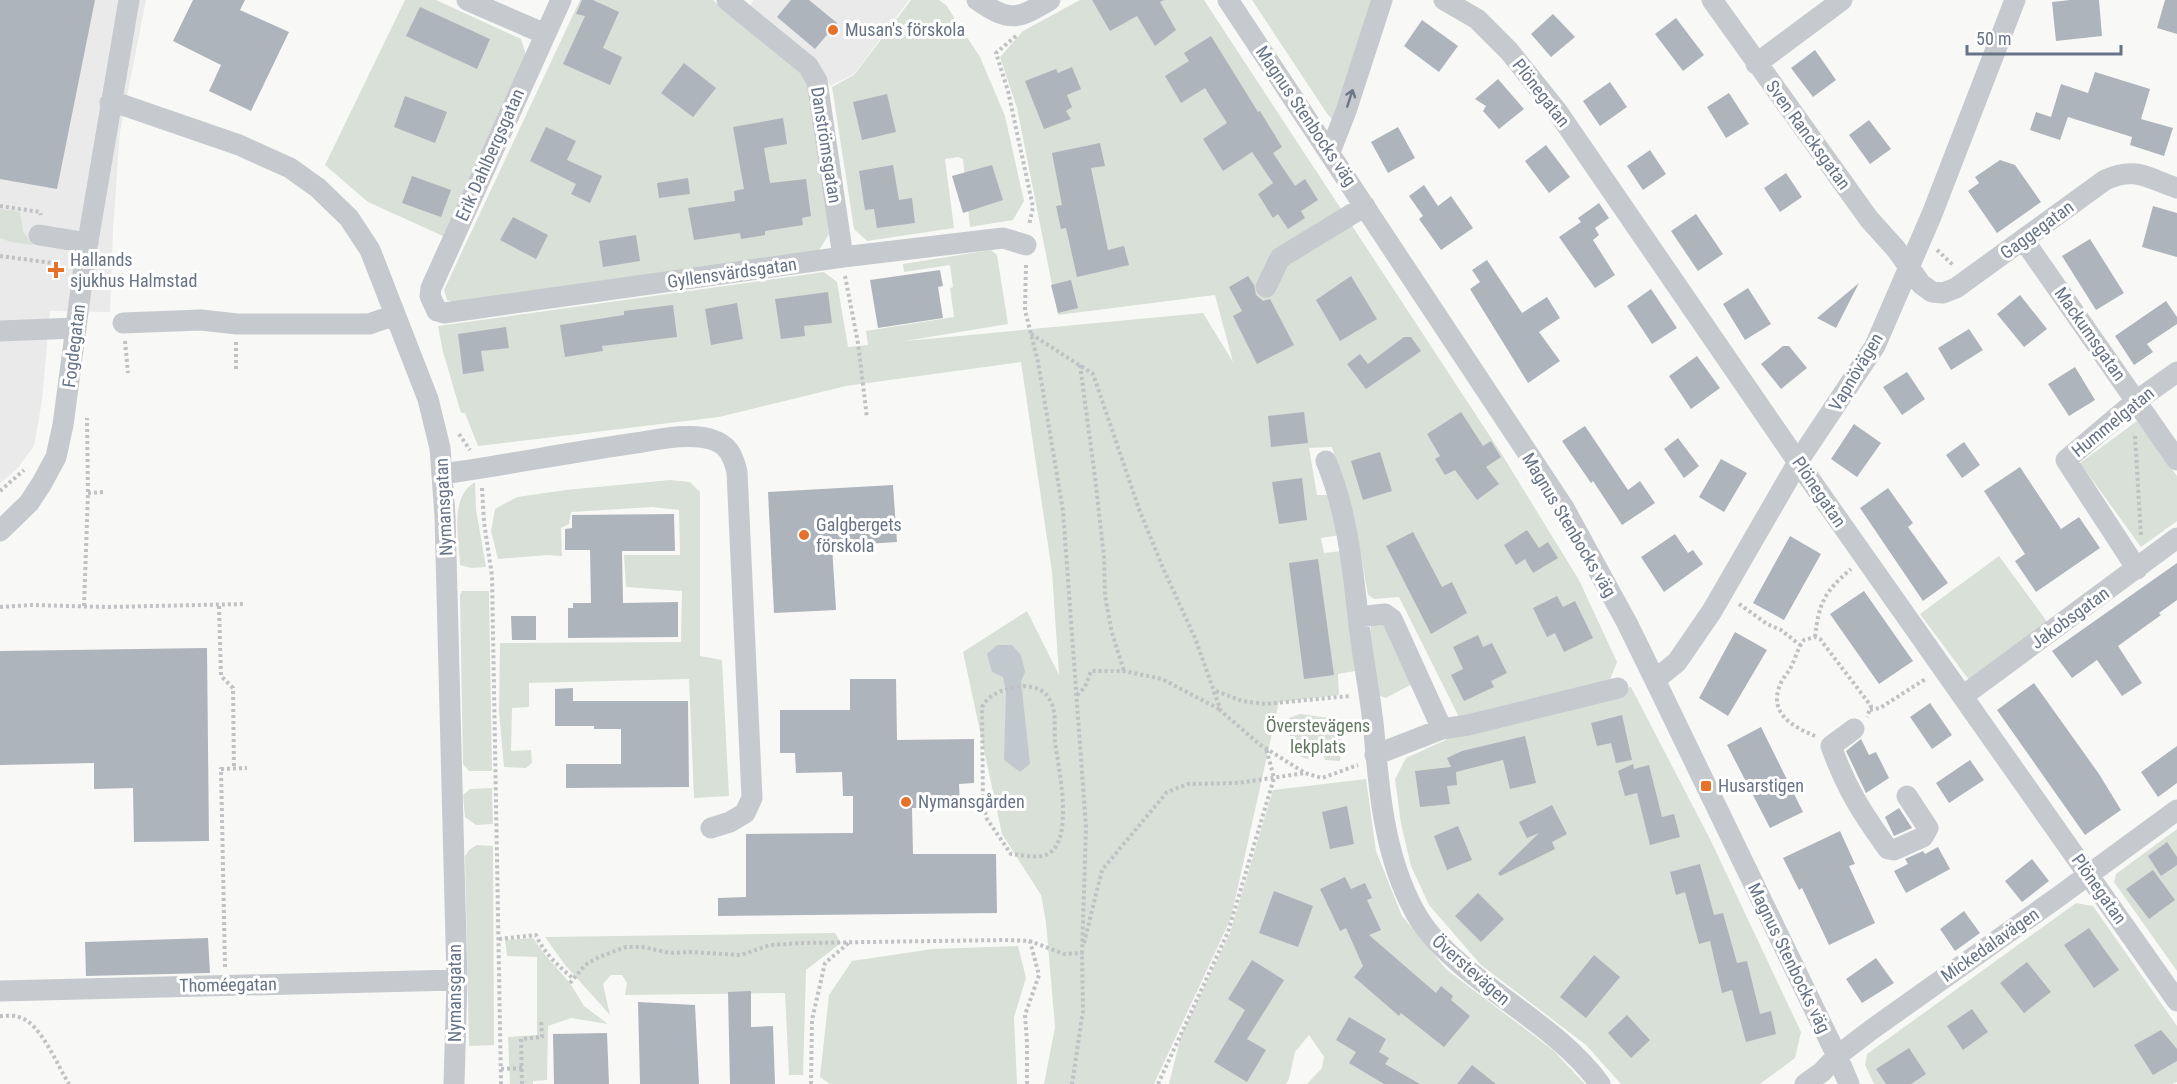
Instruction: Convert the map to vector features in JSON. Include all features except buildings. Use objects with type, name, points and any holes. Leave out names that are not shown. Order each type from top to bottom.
[{"type":"street","name":"Fogdegatan","points":[[0,531],[29,503],[56,457],[63,425],[76,328],[72,275],[110,103],[129,0]]},
{"type":"street","points":[[467,0],[545,34]]},
{"type":"street","name":"Erik Dahlbergsgatan","points":[[437,311],[430,296],[430,288],[561,0]]},
{"type":"street","name":"Danströmsgatan","points":[[727,0],[808,66],[817,81],[843,257]]},
{"type":"street","points":[[986,6],[1014,16],[1025,15],[1050,0]]},
{"type":"street","name":"Magnus Stenbocks väg","points":[[1228,0],[1564,508],[1655,680],[1849,1084]]},
{"type":"street","points":[[1330,152],[1346,111],[1382,0]]},
{"type":"street","name":"Plönegatan","points":[[1444,0],[1477,19],[1509,51],[1557,111],[1799,462],[2177,1001]]},
{"type":"street","name":"Sven Rancksgatan","points":[[1712,0],[1869,219],[1908,265]]},
{"type":"street","points":[[1756,64],[1842,0]]},
{"type":"street","name":"Vapnövägen","points":[[1655,680],[1677,662],[1712,611],[1799,462],[1875,346],[1908,265],[1932,214],[2015,0]]},
{"type":"street","name":"Nymansgatan","points":[[110,103],[123,105],[238,145],[290,168],[318,188],[349,218],[370,250],[428,399],[440,448],[443,474],[457,980],[454,1084]]},
{"type":"street","name":"Gaggegatan","points":[[1908,265],[1921,285],[1932,292],[1943,293],[1956,288],[2105,180],[2118,174],[2134,172],[2177,188]]},
{"type":"street","points":[[1266,287],[1280,258],[1365,206]]},
{"type":"street","points":[[39,235],[78,242]]},
{"type":"street","name":"Gyllensvärdsgatan","points":[[437,311],[444,313],[843,257],[1003,238],[1026,245]]},
{"type":"street","name":"Mackumsgatan","points":[[2023,239],[2177,460]]},
{"type":"street","points":[[123,323],[201,320],[237,324],[369,324],[395,315]]},
{"type":"street","points":[[0,331],[76,328]]},
{"type":"street","name":"Hummelgatan","points":[[2137,569],[2066,460],[2136,401],[2177,372]]},
{"type":"street","points":[[443,474],[585,450],[686,437],[708,438],[722,443],[731,452],[737,472],[752,798],[745,813],[730,822],[711,828]]},
{"type":"street","name":"Överstevägen","points":[[1326,460],[1344,514],[1350,542],[1371,759],[1391,852],[1401,883],[1422,926],[1443,948],[1473,976],[1564,1045],[1600,1084]]},
{"type":"street","name":"Jakobsgatan","points":[[1963,696],[2177,538]]},
{"type":"street","points":[[1358,617],[1385,614],[1392,619],[1442,729]]},
{"type":"street","points":[[1371,759],[1442,729],[1618,688]]},
{"type":"street","points":[[1854,729],[1831,746],[1853,800],[1888,849],[1894,850],[1923,837],[1928,828],[1907,796]]},
{"type":"street","name":"Mickedalavägen","points":[[1805,1084],[1822,1072],[1837,1056],[2177,810]]},
{"type":"street","name":"Thoméegatan","points":[[0,992],[457,980]]},
{"type":"path","points":[[1017,34],[996,53],[1008,91],[1033,207],[1026,245],[1025,310],[1038,362],[1063,511],[1086,827],[1082,952],[1083,1011],[1072,1084]]},
{"type":"path","points":[[0,206],[30,211]]},
{"type":"path","points":[[0,256],[52,263],[72,275],[78,242]]},
{"type":"path","points":[[1931,244],[1958,270]]},
{"type":"path","points":[[843,257],[858,343],[867,418]]},
{"type":"path","points":[[1030,333],[1093,374],[1139,509],[1195,638],[1221,711]]},
{"type":"path","points":[[1080,365],[1104,557],[1105,596],[1112,633],[1124,671]]},
{"type":"path","points":[[84,606],[88,493],[87,410]]},
{"type":"path","points":[[457,429],[478,469],[492,576],[501,1084]]},
{"type":"path","points":[[2135,430],[2141,541]]},
{"type":"path","points":[[0,491],[13,482],[29,464]]},
{"type":"path","points":[[88,493],[104,492]]},
{"type":"path","points":[[1815,637],[1818,611],[1823,599],[1834,583],[1855,566]]},
{"type":"path","points":[[1732,599],[1800,645]]},
{"type":"path","points":[[0,608],[32,605],[219,606],[243,604]]},
{"type":"path","points":[[219,606],[221,676],[233,688],[234,768]]},
{"type":"path","points":[[1831,746],[1818,737],[1791,725],[1779,708],[1777,695],[1780,684],[1804,640],[1815,637],[1820,639],[1871,706],[1863,723],[1854,729]]},
{"type":"path","points":[[1076,696],[1084,687],[1091,671],[1124,671],[1162,679],[1221,711],[1266,748],[1305,773],[1322,778],[1371,759]]},
{"type":"path","points":[[1870,710],[1880,708],[1932,674]]},
{"type":"path","points":[[1023,687],[1038,687],[1050,699],[1054,709],[1055,737],[1064,806],[1058,839],[1051,853],[1042,856],[1011,854],[987,819],[983,805],[982,706],[986,699],[1003,690],[1023,687]]},
{"type":"path","points":[[1215,690],[1242,701],[1264,704],[1330,700],[1359,695]]},
{"type":"path","points":[[1158,1084],[1228,932],[1274,778],[1266,748]]},
{"type":"path","points":[[226,985],[221,769],[247,768]]},
{"type":"path","points":[[1082,952],[1102,870],[1167,792],[1188,784],[1238,783],[1305,773]]},
{"type":"path","points":[[499,939],[536,935],[541,946],[572,981],[585,965],[626,947],[643,947],[669,953],[741,955],[770,945],[851,941],[1030,941],[1064,954],[1082,952]]},
{"type":"path","points":[[811,1084],[812,1020],[825,963],[851,941]]},
{"type":"path","points":[[1027,1084],[1025,1015],[1039,975],[1030,941]]},
{"type":"path","points":[[0,1016],[19,1017],[26,1020],[45,1042],[69,1084]]},
{"type":"path","points":[[522,1084],[521,1039],[542,1037],[541,1019]]},
{"type":"path","points":[[501,1069],[522,1068]]},
{"type":"shaded area","name":"Hallands sjukhus Halmstad","points":[[0,0],[146,0],[120,132],[110,312],[50,311],[42,400],[34,446],[17,469],[0,483]]},
{"type":"shaded area","name":"Musan's förskola","points":[[754,0],[909,0],[854,74],[830,86],[818,63],[750,6]]},
{"type":"shaded area","points":[[997,645],[1012,645],[1021,655],[1025,672],[1021,681],[1030,764],[1020,772],[1004,760],[1006,692],[1003,677],[992,672],[987,654]]},
{"type":"green space","points":[[405,0],[436,0],[521,39],[526,55],[443,236],[368,202],[325,165]]},
{"type":"green space","points":[[580,0],[713,0],[807,79],[829,234],[818,252],[453,302],[447,300],[444,290]]},
{"type":"green space","points":[[911,0],[939,0],[946,5],[980,57],[1005,116],[1024,201],[1013,220],[970,227],[963,159],[958,157],[945,159],[954,228],[867,241],[854,229],[832,87],[854,75]]},
{"type":"green space","points":[[1080,0],[1204,0],[1501,453],[1579,580],[1617,662],[1609,682],[1460,719],[1399,597],[1374,599],[1368,595],[1359,545],[1332,447],[1309,448],[1317,495],[1333,495],[1341,535],[1321,538],[1324,553],[1341,551],[1355,671],[1338,674],[1339,695],[1279,702],[1231,918],[1154,1084],[1044,1084],[1055,1027],[1046,922],[1041,895],[1002,834],[963,652],[1027,611],[1059,675],[1052,572],[1021,362],[846,386],[719,417],[478,446],[465,413],[461,413],[443,352],[438,326],[824,272],[837,282],[848,347],[868,345],[866,331],[954,317],[950,265],[904,272],[903,264],[991,250],[997,255],[1008,324],[905,341],[1203,313],[1233,362],[1215,295],[1058,315],[1017,108],[1000,57],[1023,31]]},
{"type":"green space","points":[[1252,0],[1374,0],[1334,121],[1328,115]]},
{"type":"green space","points":[[0,209],[20,212],[23,232],[33,245],[0,238]]},
{"type":"green space","points":[[2137,421],[2177,476],[2177,521],[2141,547],[2080,463]]},
{"type":"green space","points":[[670,480],[690,482],[700,492],[700,656],[722,660],[729,796],[694,798],[689,679],[529,683],[529,707],[512,708],[511,751],[531,750],[532,763],[526,768],[504,767],[499,712],[500,643],[681,642],[682,591],[626,587],[624,555],[680,555],[679,510],[652,507],[571,512],[569,524],[561,528],[562,556],[498,559],[491,531],[495,509],[517,497]]},
{"type":"green space","points":[[475,482],[476,509],[486,567],[471,568],[460,565],[457,519],[462,498]]},
{"type":"green space","points":[[1999,556],[2048,623],[1969,680],[1920,614]]},
{"type":"green space","points":[[462,591],[489,591],[492,771],[469,771],[463,764],[460,595]]},
{"type":"green space","points":[[1382,623],[1414,683],[1386,698],[1380,696],[1369,639],[1371,626]]},
{"type":"green space","points":[[1631,687],[1711,841],[1801,1032],[1795,1058],[1760,1084],[1621,1084],[1586,1045],[1481,965],[1429,905],[1411,866],[1401,824],[1395,779],[1406,758],[1483,723]]},
{"type":"green space","name":"Överstevägens lekplats","points":[[1300,714],[1337,719],[1342,733],[1340,761],[1325,760],[1324,756],[1309,754],[1308,759],[1290,749],[1289,718]]},
{"type":"green space","points":[[1366,779],[1376,851],[1402,916],[1447,970],[1553,1050],[1585,1084],[1307,1084],[1322,1068],[1324,1057],[1309,1035],[1295,1052],[1286,1084],[1169,1084],[1181,1036],[1230,933],[1273,790]]},
{"type":"green space","points":[[492,788],[493,824],[476,825],[465,817],[463,795],[470,789]]},
{"type":"green space","points":[[2177,829],[2177,971],[2114,882],[2116,874]]},
{"type":"green space","points":[[477,845],[493,846],[494,1045],[469,1046],[465,856]]},
{"type":"green space","points":[[2076,903],[2093,906],[2177,1026],[2177,1082],[2172,1084],[1874,1084],[1865,1065],[1867,1054]]},
{"type":"green space","points":[[835,933],[841,943],[806,970],[803,1075],[789,1075],[785,993],[625,995],[627,983],[622,975],[611,975],[603,984],[610,1015],[565,965],[545,937]]},
{"type":"green space","points":[[533,938],[570,983],[584,1006],[608,1024],[571,1018],[548,1026],[547,1080],[533,1081],[533,1084],[510,1084],[508,1037],[537,1035],[537,957],[507,956],[505,940]]},
{"type":"green space","points":[[1018,946],[1026,978],[1014,1017],[1017,1084],[830,1084],[820,1077],[829,995],[852,961],[932,949]]},
{"type":"place","name":"Musan's förskola","points":[[833,30]]},
{"type":"place","name":"Hallands sjukhus Halmstad","points":[[56,270]]},
{"type":"place","name":"Galgbergets förskola","points":[[804,535]]},
{"type":"place","name":"Husarstigen","points":[[1706,786]]},
{"type":"place","name":"Nymansgården","points":[[906,802]]}]
